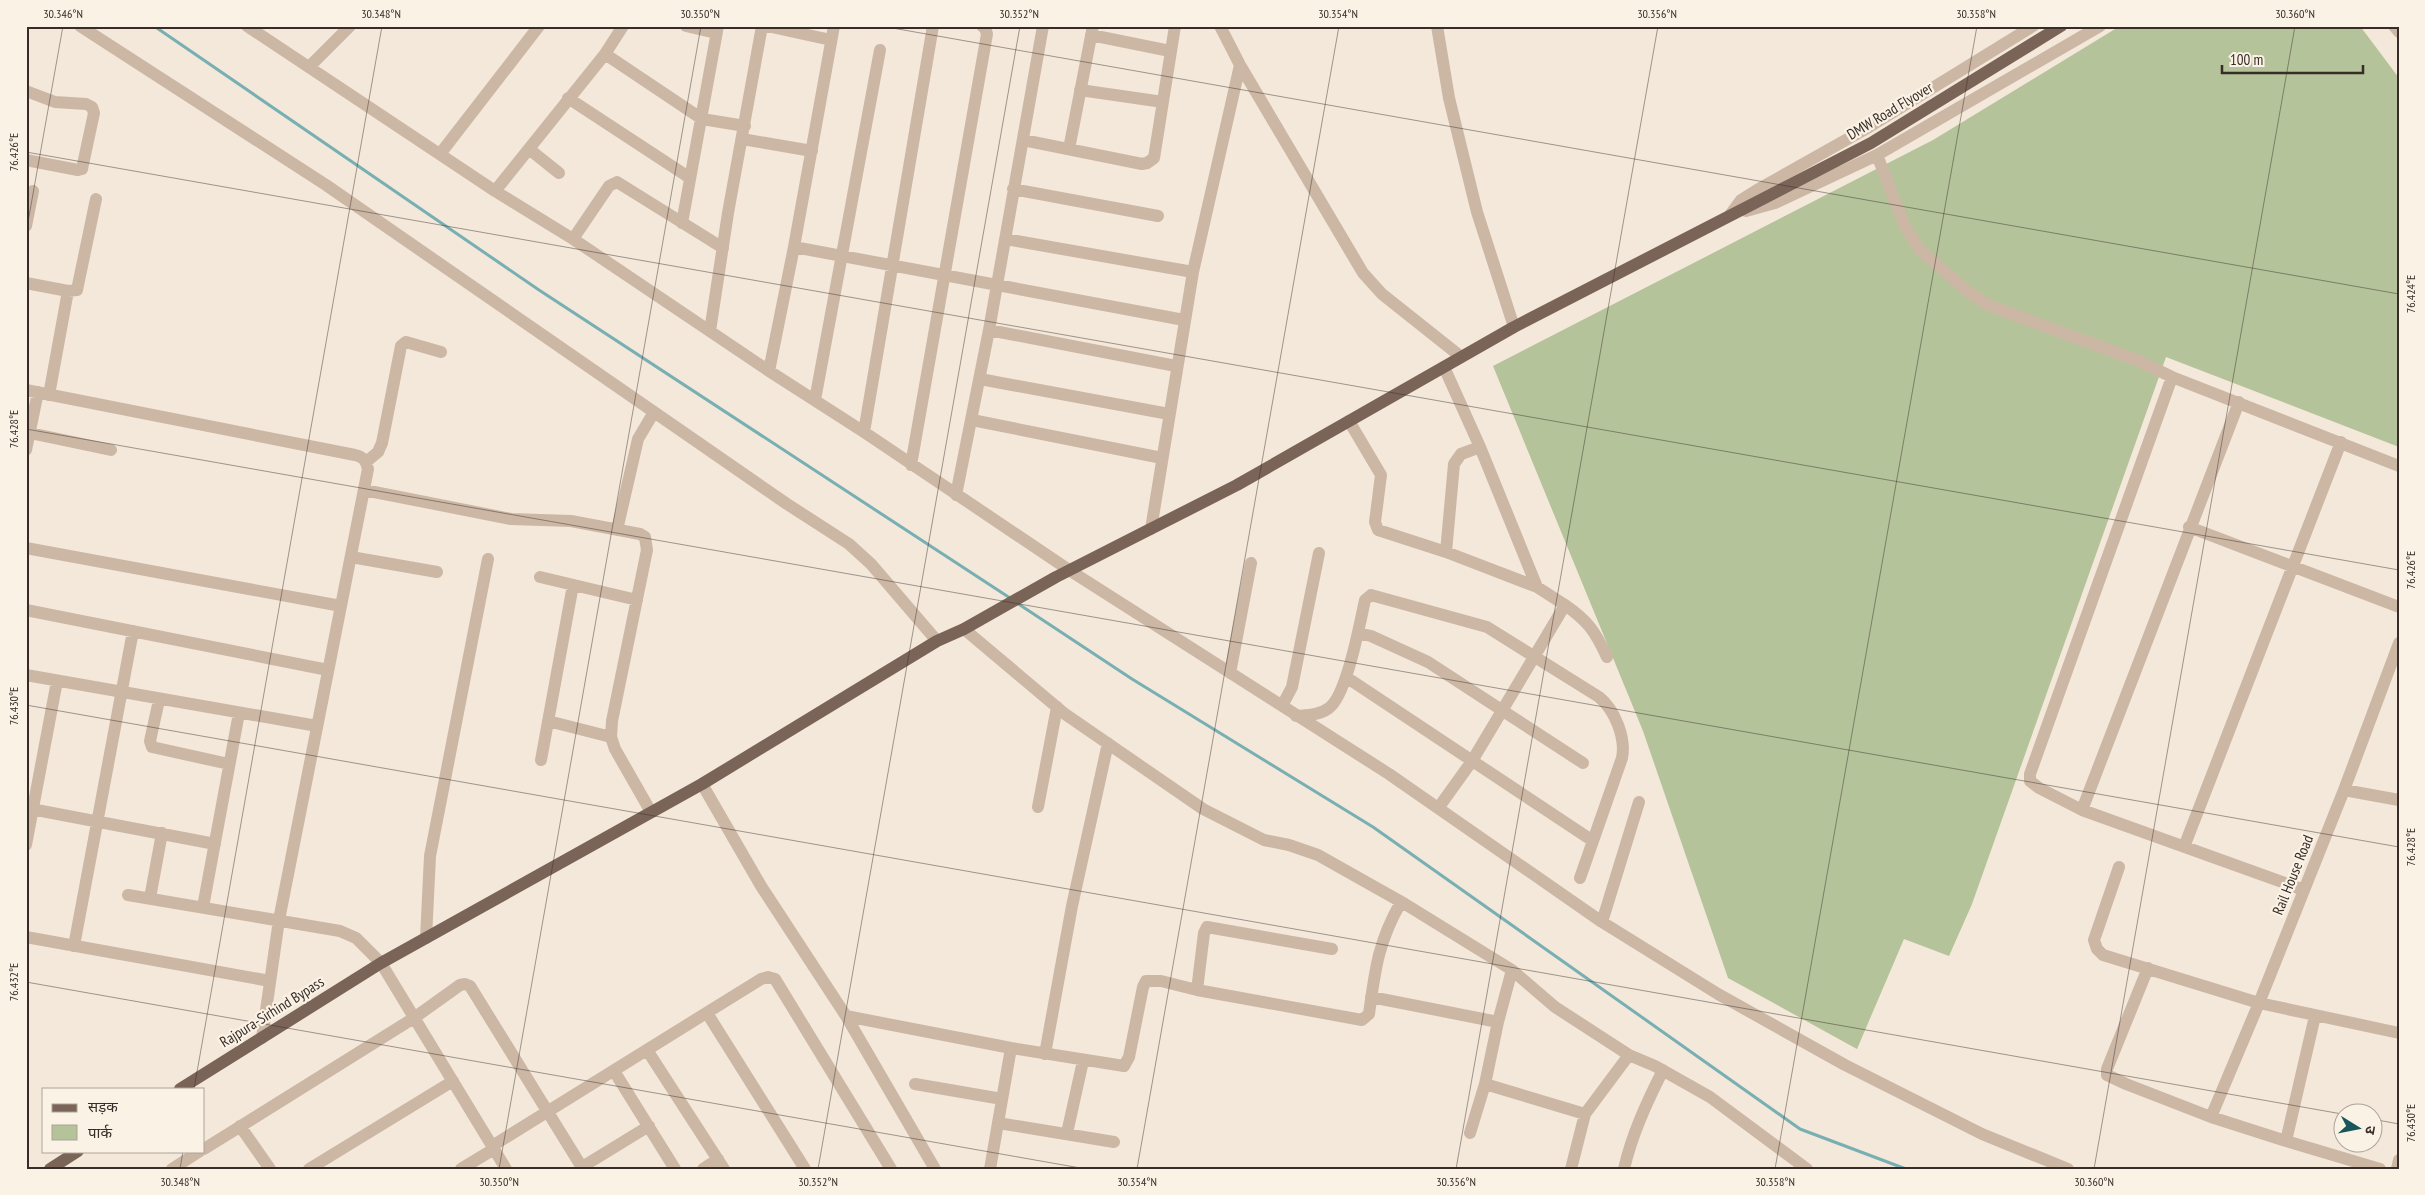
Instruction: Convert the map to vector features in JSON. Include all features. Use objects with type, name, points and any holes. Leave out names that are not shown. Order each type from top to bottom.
[{"type":"main road","name":"DMW Road Flyover","points":[[1056,577],[1237,485],[1444,367],[1460,356],[1514,327],[1871,143],[2061,26]]},
{"type":"main road","name":"Rajpura-Sirhind Bypass","points":[[182,1088],[381,963],[702,784],[937,641],[970,626],[1056,577]]},
{"type":"main road","points":[[50,1169],[76,1152]]},
{"type":"street","points":[[80,26],[326,185],[787,504],[849,544],[871,564],[937,641]]},
{"type":"street","points":[[247,26],[264,30],[309,67],[495,192],[573,239],[768,372],[864,432],[1069,570],[1439,807],[1602,922],[1718,994],[1845,1065],[1982,1134],[2068,1169]]},
{"type":"street","points":[[309,67],[350,26]]},
{"type":"street","points":[[440,154],[539,26]]},
{"type":"street","points":[[682,223],[717,30],[686,26]]},
{"type":"street","points":[[710,331],[762,26]]},
{"type":"street","points":[[767,26],[831,40]]},
{"type":"street","points":[[768,372],[794,247],[834,26]]},
{"type":"street","points":[[864,432],[933,26]]},
{"type":"street","points":[[912,465],[987,34],[986,28],[982,26]]},
{"type":"street","points":[[956,495],[980,379],[1043,26]]},
{"type":"street","points":[[1023,140],[1147,164],[1154,158],[1175,26]]},
{"type":"street","points":[[1220,26],[1240,66],[1363,273],[1382,294],[1460,356]]},
{"type":"street","points":[[1437,26],[1448,98],[1477,212],[1514,327]]},
{"type":"street","points":[[1730,215],[1741,200],[1757,190],[1869,127],[2033,26]]},
{"type":"street","points":[[1730,215],[1775,203],[1877,155],[2100,26]]},
{"type":"street","points":[[2394,26],[2399,32]]},
{"type":"street","points":[[495,192],[568,98],[605,54],[620,28]]},
{"type":"street","points":[[1070,149],[1092,31],[1170,51]]},
{"type":"street","points":[[815,400],[880,50]]},
{"type":"street","points":[[605,54],[702,120],[812,151]]},
{"type":"street","points":[[1151,528],[1176,366],[1193,272],[1240,66]]},
{"type":"street","points":[[1080,90],[1163,102]]},
{"type":"street","points":[[26,91],[55,102],[86,104],[92,107],[94,113],[82,169],[78,170],[26,160]]},
{"type":"street","points":[[568,98],[690,178]]},
{"type":"street","points":[[529,149],[559,173]]},
{"type":"street","points":[[1877,155],[1904,224],[1919,250],[1966,290],[1988,305],[2139,361],[2172,377],[2399,466]]},
{"type":"street","points":[[573,239],[613,182],[622,183],[723,248]]},
{"type":"street","points":[[1013,189],[1158,216]]},
{"type":"street","points":[[26,226],[33,191]]},
{"type":"street","points":[[26,284],[68,291],[74,291],[79,286],[96,199]]},
{"type":"street","points":[[1005,239],[1193,272]]},
{"type":"street","points":[[794,247],[1184,320]]},
{"type":"street","points":[[26,450],[38,392],[68,291]]},
{"type":"street","points":[[989,330],[1176,366]]},
{"type":"street","points":[[366,462],[378,452],[382,443],[401,346],[406,342],[441,352]]},
{"type":"street","points":[[1444,367],[1480,447],[1537,587]]},
{"type":"street","points":[[2172,377],[2030,774],[2030,780],[2082,810],[2304,890]]},
{"type":"street","points":[[980,379],[1169,414]]},
{"type":"street","points":[[38,392],[355,455],[362,457],[366,462],[368,469],[279,920],[262,1038]]},
{"type":"street","points":[[2082,810],[2239,402]]},
{"type":"street","points":[[617,530],[638,439],[654,412]]},
{"type":"street","points":[[972,420],[1162,458]]},
{"type":"street","points":[[1349,421],[1381,475],[1375,526],[1380,531],[1446,552],[1537,587],[1584,618],[1594,629],[1607,657]]},
{"type":"street","points":[[30,433],[111,450]]},
{"type":"street","points":[[2184,847],[2341,442]]},
{"type":"street","points":[[1446,552],[1454,464],[1461,454],[1480,447]]},
{"type":"street","points":[[364,490],[511,519],[571,521],[640,534],[645,538],[647,544],[612,721],[611,737],[615,749],[651,812]]},
{"type":"street","points":[[2189,528],[2399,607]]},
{"type":"street","points":[[26,548],[341,606]]},
{"type":"street","points":[[1282,706],[1292,687],[1319,553]]},
{"type":"street","points":[[351,557],[437,572]]},
{"type":"street","points":[[426,938],[430,856],[488,559]]},
{"type":"street","points":[[1230,673],[1251,563]]},
{"type":"street","points":[[540,577],[637,600]]},
{"type":"street","points":[[541,760],[574,585]]},
{"type":"street","points":[[1296,716],[1316,714],[1331,708],[1346,677],[1365,600],[1375,595],[1487,627],[1607,703],[1611,708],[1623,743],[1622,758],[1580,878]]},
{"type":"street","points":[[1439,807],[1472,760],[1565,604]]},
{"type":"street","points":[[26,610],[328,670]]},
{"type":"street","points":[[970,626],[1057,706],[1203,809],[1264,840],[1289,845],[1318,855],[1401,902],[1512,970],[1556,1007],[1629,1055],[1663,1070],[1710,1097],[1807,1169]]},
{"type":"street","points":[[74,946],[133,631]]},
{"type":"street","points":[[1358,633],[1371,636],[1428,662],[1583,763]]},
{"type":"street","name":"Rail House Road","points":[[2211,1117],[2260,1003],[2396,661],[2399,643]]},
{"type":"street","points":[[26,675],[158,700],[317,726]]},
{"type":"street","points":[[1346,677],[1594,841]]},
{"type":"street","points":[[26,845],[30,808],[57,681]]},
{"type":"street","points":[[158,700],[150,741],[152,747],[230,764]]},
{"type":"street","points":[[1038,808],[1057,706]]},
{"type":"street","points":[[203,907],[239,713]]},
{"type":"street","points":[[548,721],[611,737]]},
{"type":"street","points":[[1045,1054],[1072,906],[1108,743]]},
{"type":"street","points":[[702,784],[761,886],[846,1016],[934,1169]]},
{"type":"street","points":[[2344,790],[2399,800]]},
{"type":"street","points":[[1602,922],[1639,802]]},
{"type":"street","points":[[30,808],[215,844]]},
{"type":"street","points":[[150,898],[162,833]]},
{"type":"street","points":[[2119,867],[2094,940],[2096,948],[2104,955],[2260,1003],[2399,1033]]},
{"type":"street","points":[[128,895],[340,931],[356,938],[381,963],[506,1169]]},
{"type":"street","points":[[846,1016],[1116,1066],[1126,1064],[1143,987],[1146,981],[1161,981],[1198,990],[1358,1020],[1367,1018],[1369,1014],[1380,946],[1388,924],[1401,902]]},
{"type":"street","points":[[1198,990],[1204,933],[1207,927],[1332,949]]},
{"type":"street","points":[[26,937],[270,981]]},
{"type":"street","points":[[2148,968],[2107,1069],[2107,1075],[2211,1117],[2286,1142],[2380,1169]]},
{"type":"street","points":[[1470,1133],[1485,1084],[1498,1022],[1512,970]]},
{"type":"street","points":[[461,1169],[647,1050],[761,979],[768,977],[775,980],[891,1169]]},
{"type":"street","points":[[205,1148],[414,1018],[460,985],[465,984],[470,986],[583,1168],[649,1126]]},
{"type":"street","points":[[1371,997],[1498,1022]]},
{"type":"street","points":[[707,1014],[805,1169]]},
{"type":"street","points":[[2286,1142],[2315,1016]]},
{"type":"street","points":[[990,1169],[1011,1048]]},
{"type":"street","points":[[647,1050],[721,1164],[703,1169]]},
{"type":"street","points":[[1571,1169],[1585,1114],[1629,1055]]},
{"type":"street","points":[[1067,1133],[1083,1061]]},
{"type":"street","points":[[1624,1169],[1629,1148],[1643,1111],[1663,1070]]},
{"type":"street","points":[[614,1071],[675,1169]]},
{"type":"street","points":[[309,1169],[453,1081]]},
{"type":"street","points":[[915,1084],[1002,1100]]},
{"type":"street","points":[[1485,1084],[1585,1114]]},
{"type":"street","points":[[998,1123],[1114,1142]]},
{"type":"street","points":[[240,1126],[270,1169]]},
{"type":"street","points":[[172,1169],[198,1152]]},
{"type":"street","points":[[2397,1169],[2399,1160]]},
{"type":"green space","points":[[2120,26],[2360,26],[2399,78],[2399,447],[2166,357],[1972,904],[1949,956],[1904,939],[1857,1049],[1728,978],[1643,731],[1493,366],[1933,140]]},
{"type":"waterway","points":[[154,26],[539,290],[1010,598]]},
{"type":"waterway","points":[[1017,603],[1132,679],[1373,827],[1800,1129],[1906,1169]]}]
